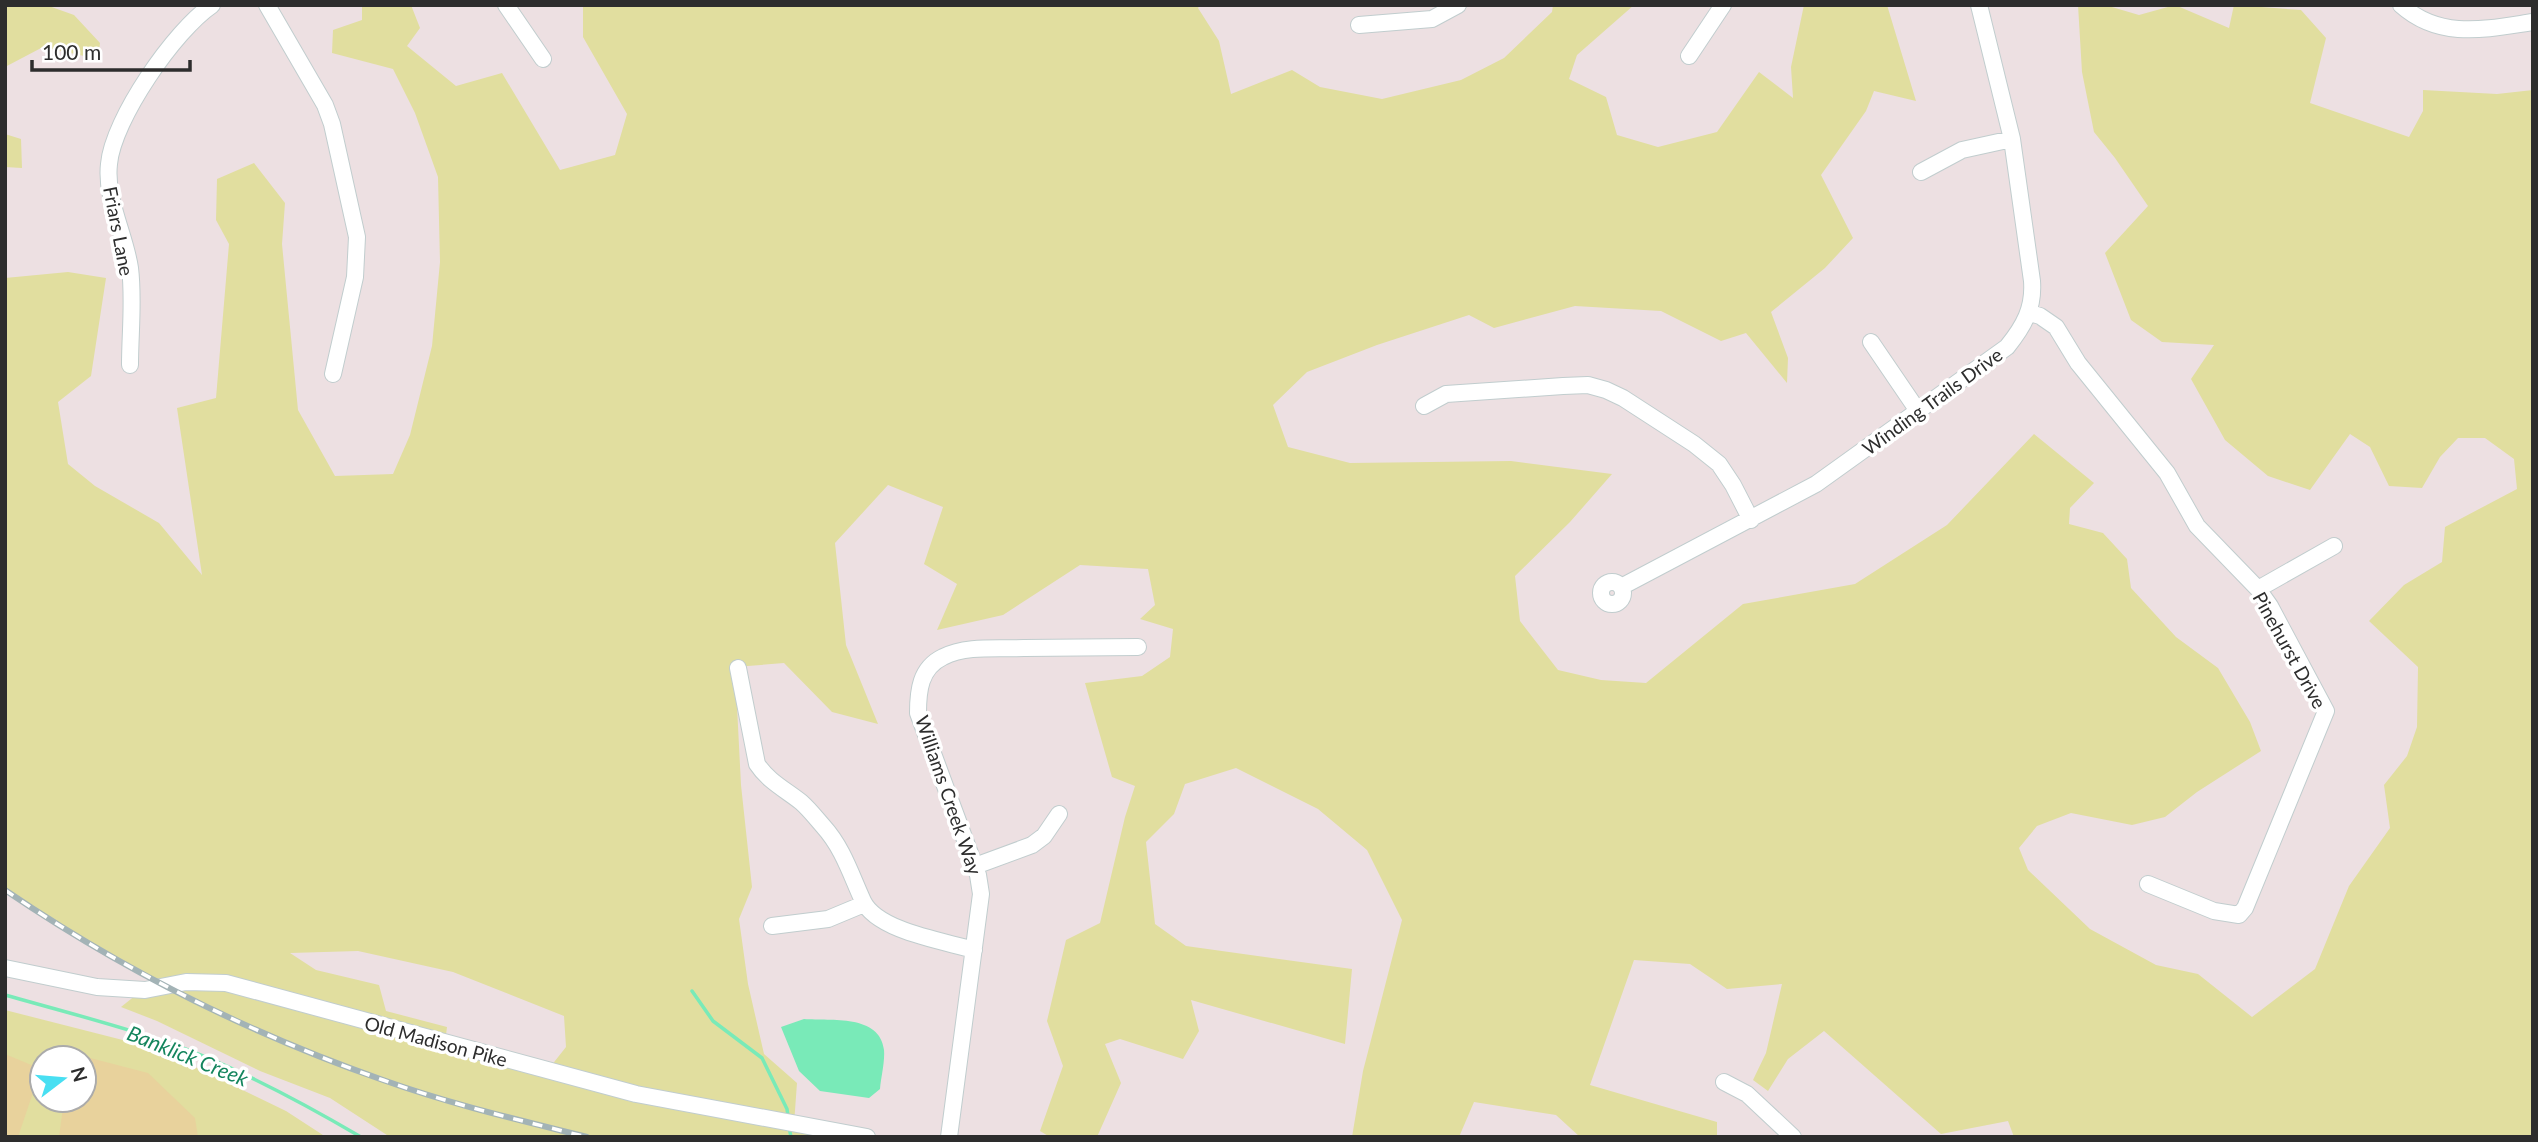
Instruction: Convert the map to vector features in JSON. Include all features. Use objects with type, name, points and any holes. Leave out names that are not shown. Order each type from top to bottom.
[{"type":"street","name":"Friars Lane","points":[[130,365],[130,271],[109,185],[108,165],[112,145],[120,123],[163,58],[184,31],[212,5]]},
{"type":"street","points":[[267,5],[325,105],[357,237],[355,276],[333,374]]},
{"type":"street","points":[[506,5],[543,59]]},
{"type":"street","points":[[1359,25],[1432,19],[1458,5]]},
{"type":"street","points":[[1689,55],[1723,5]]},
{"type":"street","points":[[1979,5],[2012,139],[2032,281],[2030,313]]},
{"type":"street","points":[[2401,5],[2429,24],[2449,29],[2475,30],[2533,22]]},
{"type":"street","points":[[1921,172],[1962,150],[2012,139]]},
{"type":"street","name":"Winding Trails Drive","points":[[1621,587],[1816,484],[2007,347],[2030,313]]},
{"type":"street","name":"Pinehurst Drive","points":[[2030,313],[2056,327],[2078,363],[2168,473],[2197,526],[2258,589],[2270,606],[2326,711],[2245,908],[2239,915],[2214,911],[2148,884]]},
{"type":"street","points":[[1871,342],[1918,411]]},
{"type":"street","points":[[1424,406],[1446,394],[1588,385],[1606,390],[1684,437],[1719,464],[1734,485],[1751,520]]},
{"type":"street","points":[[2258,589],[2334,546]]},
{"type":"street","name":"Williams Creek Way","points":[[949,1137],[981,894],[975,866],[918,713],[922,677],[932,664],[943,656],[974,649],[1138,647]]},
{"type":"street","points":[[738,668],[757,764],[764,775],[803,804],[828,831],[849,864],[864,904],[876,917],[894,926],[974,950]]},
{"type":"street","points":[[975,866],[1032,845],[1044,836],[1059,814]]},
{"type":"street","points":[[772,926],[828,919],[864,904]]},
{"type":"street","name":"Old Madison Pike","points":[[5,968],[97,988],[145,990],[186,982],[226,983],[636,1094],[867,1137]]},
{"type":"street","points":[[1724,1082],[1747,1094],[1793,1137]]},
{"type":"shaded area","points":[[5,5],[46,5],[74,15],[100,43],[98,59],[43,47],[5,67]]},
{"type":"shaded area","points":[[362,5],[411,5],[420,28],[407,46],[456,86],[502,73],[560,170],[615,155],[627,114],[583,37],[583,5],[1200,5],[1198,8],[1219,41],[1231,94],[1292,70],[1320,87],[1382,99],[1461,80],[1504,58],[1552,12],[1553,5],[1634,5],[1577,55],[1569,79],[1606,97],[1617,135],[1658,147],[1717,132],[1759,72],[1793,98],[1791,67],[1804,5],[1887,5],[1916,101],[1874,91],[1866,111],[1821,175],[1853,238],[1825,268],[1771,312],[1788,358],[1787,383],[1746,333],[1721,341],[1661,311],[1575,306],[1494,328],[1469,315],[1377,345],[1307,372],[1273,405],[1288,447],[1350,463],[1511,461],[1612,474],[1570,522],[1515,576],[1520,621],[1558,670],[1601,680],[1646,683],[1743,604],[1855,584],[1947,525],[2034,434],[2094,483],[2070,508],[2069,524],[2103,533],[2127,559],[2131,588],[2176,637],[2218,668],[2250,722],[2261,751],[2197,792],[2165,817],[2132,825],[2071,813],[2037,826],[2019,848],[2028,870],[2090,929],[2156,965],[2198,974],[2252,1017],[2315,969],[2349,886],[2390,828],[2384,785],[2407,756],[2417,727],[2418,667],[2369,621],[2404,585],[2442,562],[2445,527],[2517,489],[2514,459],[2485,438],[2458,438],[2440,457],[2422,488],[2389,486],[2370,447],[2350,434],[2310,490],[2268,476],[2225,440],[2191,379],[2214,345],[2162,342],[2131,320],[2105,253],[2148,206],[2094,132],[2082,72],[2078,5],[2105,5],[2139,15],[2175,5],[2229,28],[2234,5],[2301,10],[2326,38],[2310,103],[2409,137],[2423,111],[2423,90],[2497,94],[2533,90],[2533,1137],[2014,1137],[2008,1121],[1941,1134],[1824,1031],[1788,1059],[1768,1091],[1753,1080],[1766,1053],[1782,984],[1727,989],[1690,964],[1634,960],[1590,1085],[1717,1122],[1717,1137],[1580,1137],[1556,1115],[1474,1102],[1459,1137],[1352,1137],[1363,1071],[1402,920],[1367,850],[1318,809],[1236,768],[1185,784],[1174,814],[1146,842],[1155,924],[1186,946],[1352,969],[1345,1044],[1191,1000],[1199,1031],[1183,1059],[1120,1039],[1105,1044],[1121,1083],[1097,1137],[1050,1137],[1040,1131],[1063,1066],[1047,1021],[1066,940],[1100,923],[1135,786],[1112,777],[1085,683],[1142,676],[1170,657],[1173,629],[1140,619],[1155,605],[1148,569],[1080,565],[1003,615],[937,630],[957,584],[924,564],[943,507],[888,485],[835,543],[846,645],[878,724],[832,712],[784,663],[735,667],[741,785],[752,887],[739,919],[748,984],[764,1054],[797,1083],[794,1124],[867,1137],[390,1137],[330,1098],[260,1071],[157,1021],[121,1007],[156,979],[5,890],[5,278],[68,272],[106,278],[91,376],[58,402],[68,464],[95,486],[159,523],[202,575],[177,408],[216,398],[229,244],[216,220],[217,179],[254,163],[285,203],[282,244],[298,410],[335,476],[393,474],[410,435],[432,346],[440,262],[438,177],[415,113],[393,69],[332,53],[333,30],[362,20]],"holes":[[[358,951],[453,972],[564,1016],[566,1047],[547,1071],[445,1043],[447,1027],[386,1011],[379,985],[316,970],[290,953]]]},
{"type":"shaded area","points":[[5,134],[21,139],[22,168],[5,167]]},
{"type":"shaded area","points":[[5,1010],[158,1049],[286,1111],[326,1137],[5,1137]]},
{"type":"shaded area","points":[[804,1019],[853,1022],[874,1030],[881,1038],[884,1050],[880,1089],[869,1098],[820,1091],[799,1071],[781,1027]]},
{"type":"shaded area","points":[[5,1054],[28,1064],[28,1107],[18,1137],[5,1137]]},
{"type":"shaded area","points":[[98,1060],[148,1073],[195,1118],[198,1137],[59,1137],[62,1114],[98,1114]]},
{"type":"waterway","points":[[692,991],[713,1021],[762,1058],[788,1116]]},
{"type":"waterway","name":"Banklick Creek","points":[[5,995],[180,1047],[234,1069],[361,1137]]},
{"type":"waterway","points":[[789,1127],[791,1137]]},
{"type":"railway","points":[[5,890],[94,947],[141,973],[285,1042],[434,1097],[587,1137]]}]
